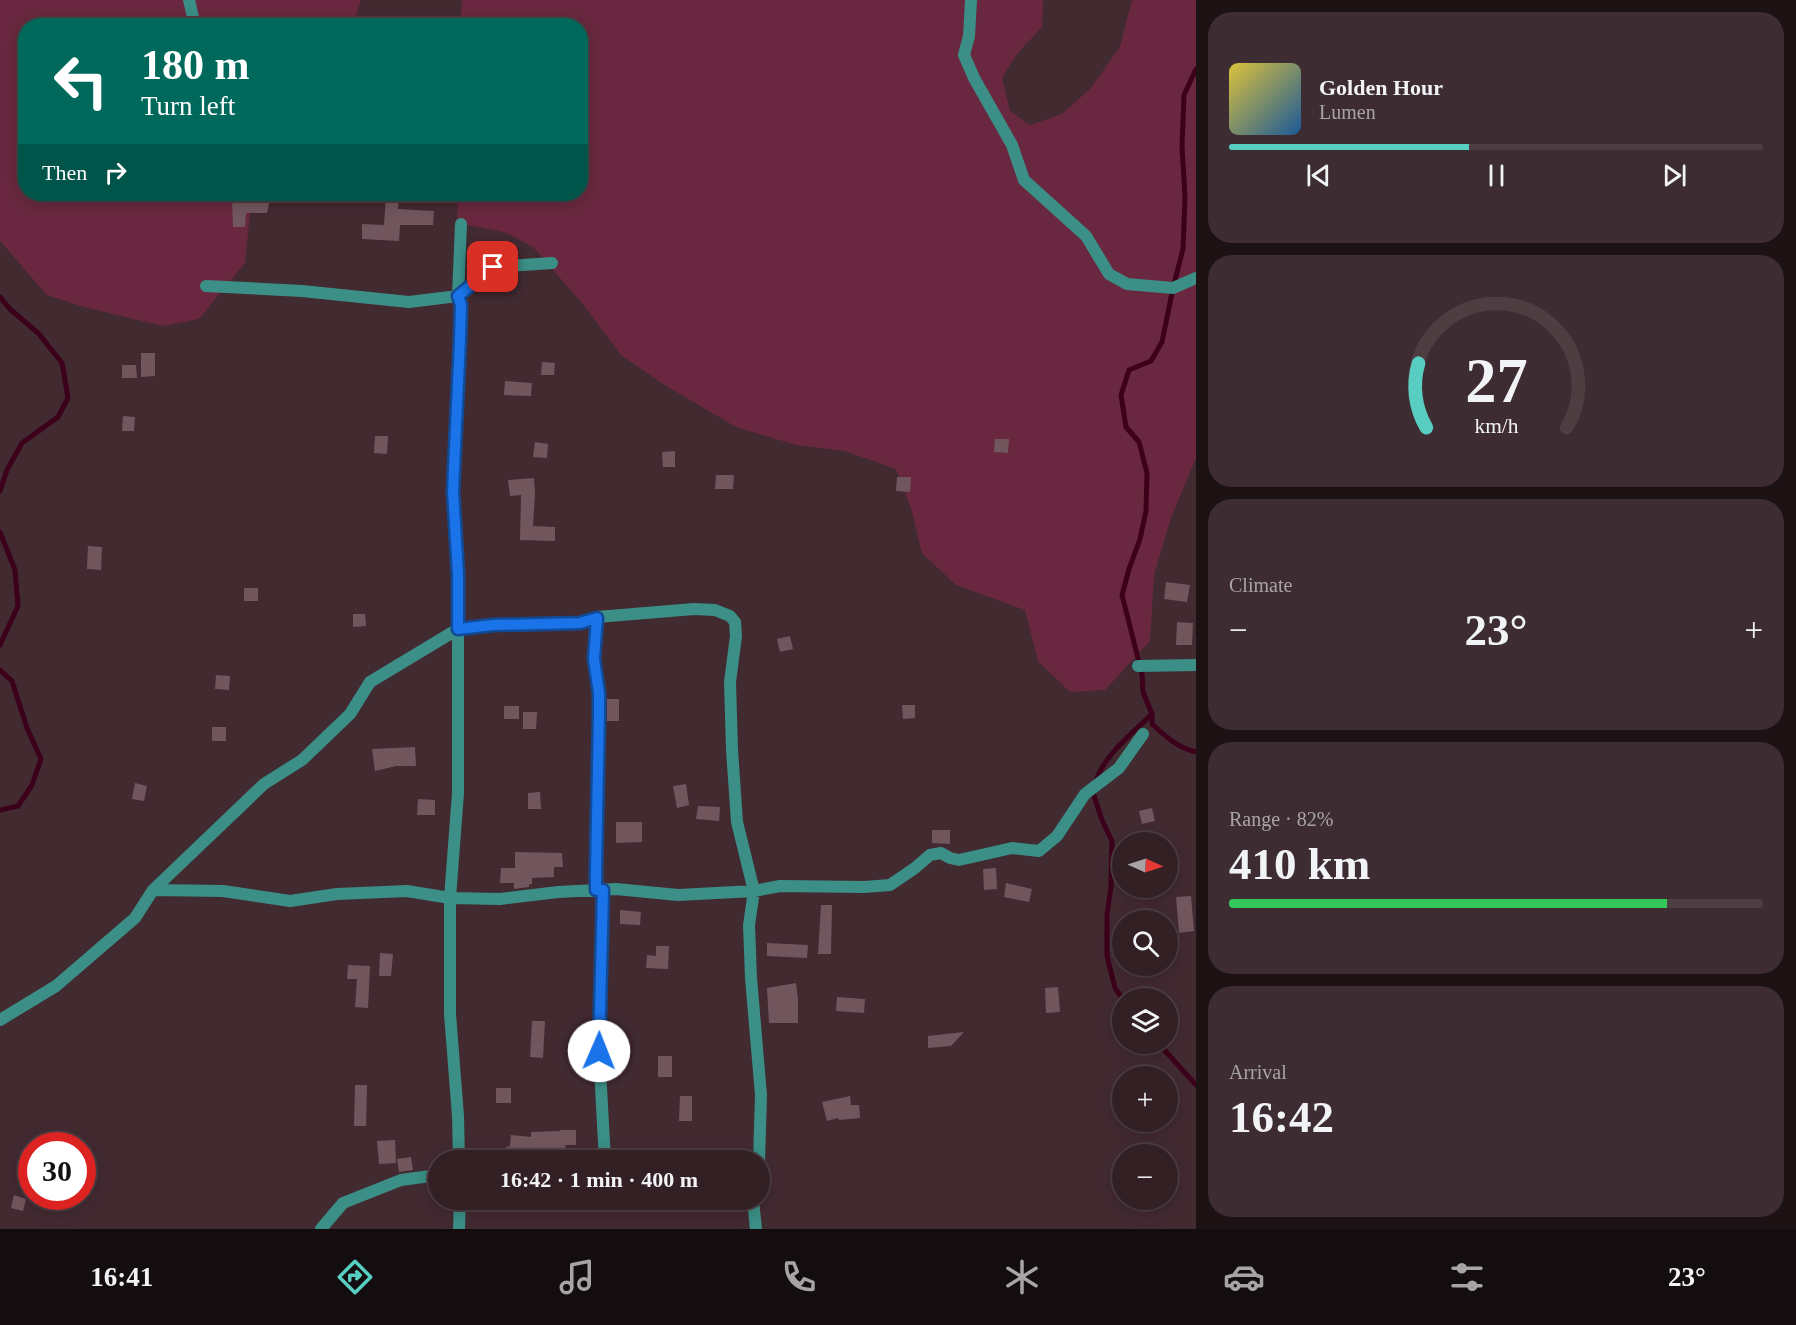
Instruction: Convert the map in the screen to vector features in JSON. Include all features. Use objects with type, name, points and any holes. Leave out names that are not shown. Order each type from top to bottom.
[{"type":"street","points":[[189,0],[193,18]]},
{"type":"street","points":[[971,0],[969,36],[964,55],[1011,145],[1024,180],[1086,236],[1109,274],[1127,284],[1173,288],[1196,278]]},
{"type":"street","points":[[459,1150],[450,1014],[450,898],[458,793],[458,574],[453,491],[460,340],[461,305],[458,296],[461,224]]},
{"type":"street","points":[[206,286],[302,291],[409,302],[458,296],[493,267],[552,263]]},
{"type":"street","points":[[0,1020],[57,986],[135,918],[153,890],[264,784],[302,760],[350,714],[370,682],[458,629],[493,625],[580,623],[597,618],[694,609],[715,610],[730,616],[735,622],[736,636],[730,682],[732,750],[737,822],[754,891],[749,925],[761,1095],[759,1150]]},
{"type":"street","points":[[597,618],[594,659],[599,693],[599,714],[595,853],[599,890],[599,1051],[604,1150]]},
{"type":"street","points":[[1138,666],[1196,665]]},
{"type":"street","points":[[153,890],[224,891],[290,901],[337,894],[407,891],[450,898],[500,900],[558,892],[599,890],[678,895],[754,891],[780,886],[890,885],[930,855],[941,853],[959,860],[1012,848],[1039,851],[1057,836],[1085,794],[1119,768],[1143,734]]},
{"type":"street","points":[[321,1229],[343,1203],[401,1180],[428,1176]]},
{"type":"street","points":[[459,1229],[460,1210]]},
{"type":"street","points":[[754,1210],[756,1229]]},
{"type":"shaded area","points":[[0,0],[361,0],[355,18],[18,18],[18,201],[251,201],[245,263],[199,319],[163,326],[84,307],[47,295],[0,241]]},
{"type":"shaded area","points":[[462,0],[1043,0],[1042,27],[1016,55],[1002,78],[1010,111],[1030,125],[1062,114],[1090,89],[1120,47],[1132,0],[1196,0],[1196,458],[1171,518],[1154,575],[1150,641],[1105,690],[1070,692],[1038,661],[1025,610],[956,585],[922,553],[911,508],[896,469],[845,451],[796,445],[736,427],[666,386],[621,355],[582,303],[533,247],[504,232],[457,223],[458,201],[588,201],[588,18],[461,18]]},
{"type":"building","points":[[232,201],[270,201],[267,213],[246,213],[245,227],[233,227]]},
{"type":"building","points":[[386,201],[399,201],[398,209],[434,211],[433,225],[400,225],[399,241],[362,239],[362,224],[384,225]]},
{"type":"building","points":[[141,353],[155,353],[155,376],[141,377]]},
{"type":"building","points":[[542,362],[555,363],[554,375],[541,375]]},
{"type":"building","points":[[122,365],[136,365],[137,378],[122,378]]},
{"type":"building","points":[[505,381],[532,383],[531,396],[504,395]]},
{"type":"building","points":[[123,416],[135,417],[134,431],[122,431]]},
{"type":"building","points":[[375,436],[388,436],[387,454],[374,453]]},
{"type":"building","points":[[995,439],[1009,439],[1008,453],[994,452]]},
{"type":"building","points":[[535,442],[548,444],[547,458],[533,457]]},
{"type":"building","points":[[675,451],[675,467],[663,467],[662,452]]},
{"type":"building","points":[[716,475],[734,475],[733,489],[715,489]]},
{"type":"building","points":[[897,477],[911,477],[910,492],[896,491]]},
{"type":"building","points":[[534,478],[533,526],[555,527],[555,541],[520,540],[521,495],[510,496],[508,480]]},
{"type":"building","points":[[88,546],[102,547],[101,570],[87,569]]},
{"type":"building","points":[[1166,582],[1190,585],[1187,602],[1164,599]]},
{"type":"building","points":[[244,588],[258,588],[258,601],[244,601]]},
{"type":"building","points":[[353,614],[365,614],[366,626],[353,627]]},
{"type":"building","points":[[1177,622],[1193,623],[1192,645],[1176,645]]},
{"type":"building","points":[[790,636],[793,649],[780,652],[777,639]]},
{"type":"building","points":[[216,675],[230,676],[229,690],[215,689]]},
{"type":"building","points":[[607,699],[619,699],[619,721],[607,721]]},
{"type":"building","points":[[902,705],[915,705],[915,718],[903,719]]},
{"type":"building","points":[[504,706],[519,706],[519,719],[504,719]]},
{"type":"building","points":[[523,712],[537,712],[536,729],[523,729]]},
{"type":"building","points":[[212,727],[226,727],[226,741],[212,741]]},
{"type":"building","points":[[415,747],[416,766],[396,766],[375,771],[372,749]]},
{"type":"building","points":[[135,783],[147,786],[144,801],[132,799]]},
{"type":"building","points":[[686,784],[689,805],[677,808],[673,786]]},
{"type":"building","points":[[540,792],[541,809],[528,809],[528,793]]},
{"type":"building","points":[[418,799],[435,800],[435,815],[417,815]]},
{"type":"building","points":[[698,806],[720,807],[719,821],[696,819]]},
{"type":"building","points":[[1152,808],[1155,821],[1142,824],[1139,811]]},
{"type":"building","points":[[616,822],[642,822],[642,842],[616,843]]},
{"type":"building","points":[[932,830],[950,830],[950,844],[932,843]]},
{"type":"building","points":[[515,852],[562,853],[563,867],[554,867],[554,877],[532,878],[532,884],[529,884],[529,887],[514,889],[514,883],[500,883],[501,868],[515,868]]},
{"type":"building","points":[[996,868],[997,889],[984,890],[983,869]]},
{"type":"building","points":[[1006,883],[1032,889],[1029,902],[1004,897]]},
{"type":"building","points":[[1191,896],[1194,931],[1179,933],[1176,898]]},
{"type":"building","points":[[821,905],[832,905],[831,954],[818,954]]},
{"type":"building","points":[[620,910],[641,912],[640,925],[620,924]]},
{"type":"building","points":[[767,943],[808,945],[807,958],[767,956]]},
{"type":"building","points":[[656,946],[669,946],[668,969],[646,968],[647,955],[656,956]]},
{"type":"building","points":[[380,953],[393,954],[391,976],[379,976]]},
{"type":"building","points":[[348,965],[370,966],[368,1008],[355,1007],[357,979],[347,979]]},
{"type":"building","points":[[796,983],[798,1023],[769,1023],[767,988]]},
{"type":"building","points":[[1058,987],[1060,1012],[1046,1013],[1045,988]]},
{"type":"building","points":[[837,997],[865,999],[864,1013],[836,1011]]},
{"type":"building","points":[[532,1021],[545,1021],[543,1058],[530,1057]]},
{"type":"building","points":[[964,1032],[951,1046],[928,1048],[928,1036]]},
{"type":"building","points":[[658,1056],[672,1056],[672,1077],[658,1077]]},
{"type":"building","points":[[355,1085],[367,1085],[366,1126],[354,1126]]},
{"type":"building","points":[[496,1088],[511,1088],[511,1103],[496,1103]]},
{"type":"building","points":[[680,1096],[692,1096],[692,1121],[679,1121]]},
{"type":"building","points":[[850,1096],[851,1105],[859,1105],[860,1118],[839,1120],[838,1118],[827,1121],[822,1102]]},
{"type":"building","points":[[576,1130],[576,1145],[565,1145],[566,1150],[506,1150],[506,1147],[510,1146],[511,1135],[531,1137],[531,1132]]},
{"type":"building","points":[[395,1140],[396,1163],[379,1164],[377,1141]]},
{"type":"building","points":[[411,1157],[413,1170],[399,1172],[397,1159]]},
{"type":"building","points":[[14,1195],[18,1196],[18,1210],[11,1208]]},
{"type":"waterway","points":[[1196,69],[1184,95],[1183,249],[1162,342],[1151,361],[1129,370],[1121,395],[1126,427],[1139,442],[1147,473],[1146,511],[1140,539],[1122,595],[1142,674],[1143,692],[1152,714],[1152,724],[1178,745],[1196,752]]},
{"type":"waterway","points":[[0,297],[10,309],[39,334],[62,363],[68,398],[58,417],[22,443],[7,470],[0,491]]},
{"type":"waterway","points":[[0,532],[15,570],[18,606],[0,645]]},
{"type":"waterway","points":[[0,670],[12,681],[27,728],[41,759],[32,785],[18,806],[0,810]]},
{"type":"waterway","points":[[1096,781],[1112,753],[1152,714]]},
{"type":"waterway","points":[[1094,790],[1102,820],[1112,841],[1107,956],[1115,988]]},
{"type":"waterway","points":[[1168,1054],[1196,1085]]},
{"type":"route","points":[[493,267],[458,296],[461,305],[453,491],[458,574],[458,629],[493,625],[580,623],[597,618],[594,659],[599,693],[599,714],[595,853],[596,890],[603,890],[599,1051]]}]
